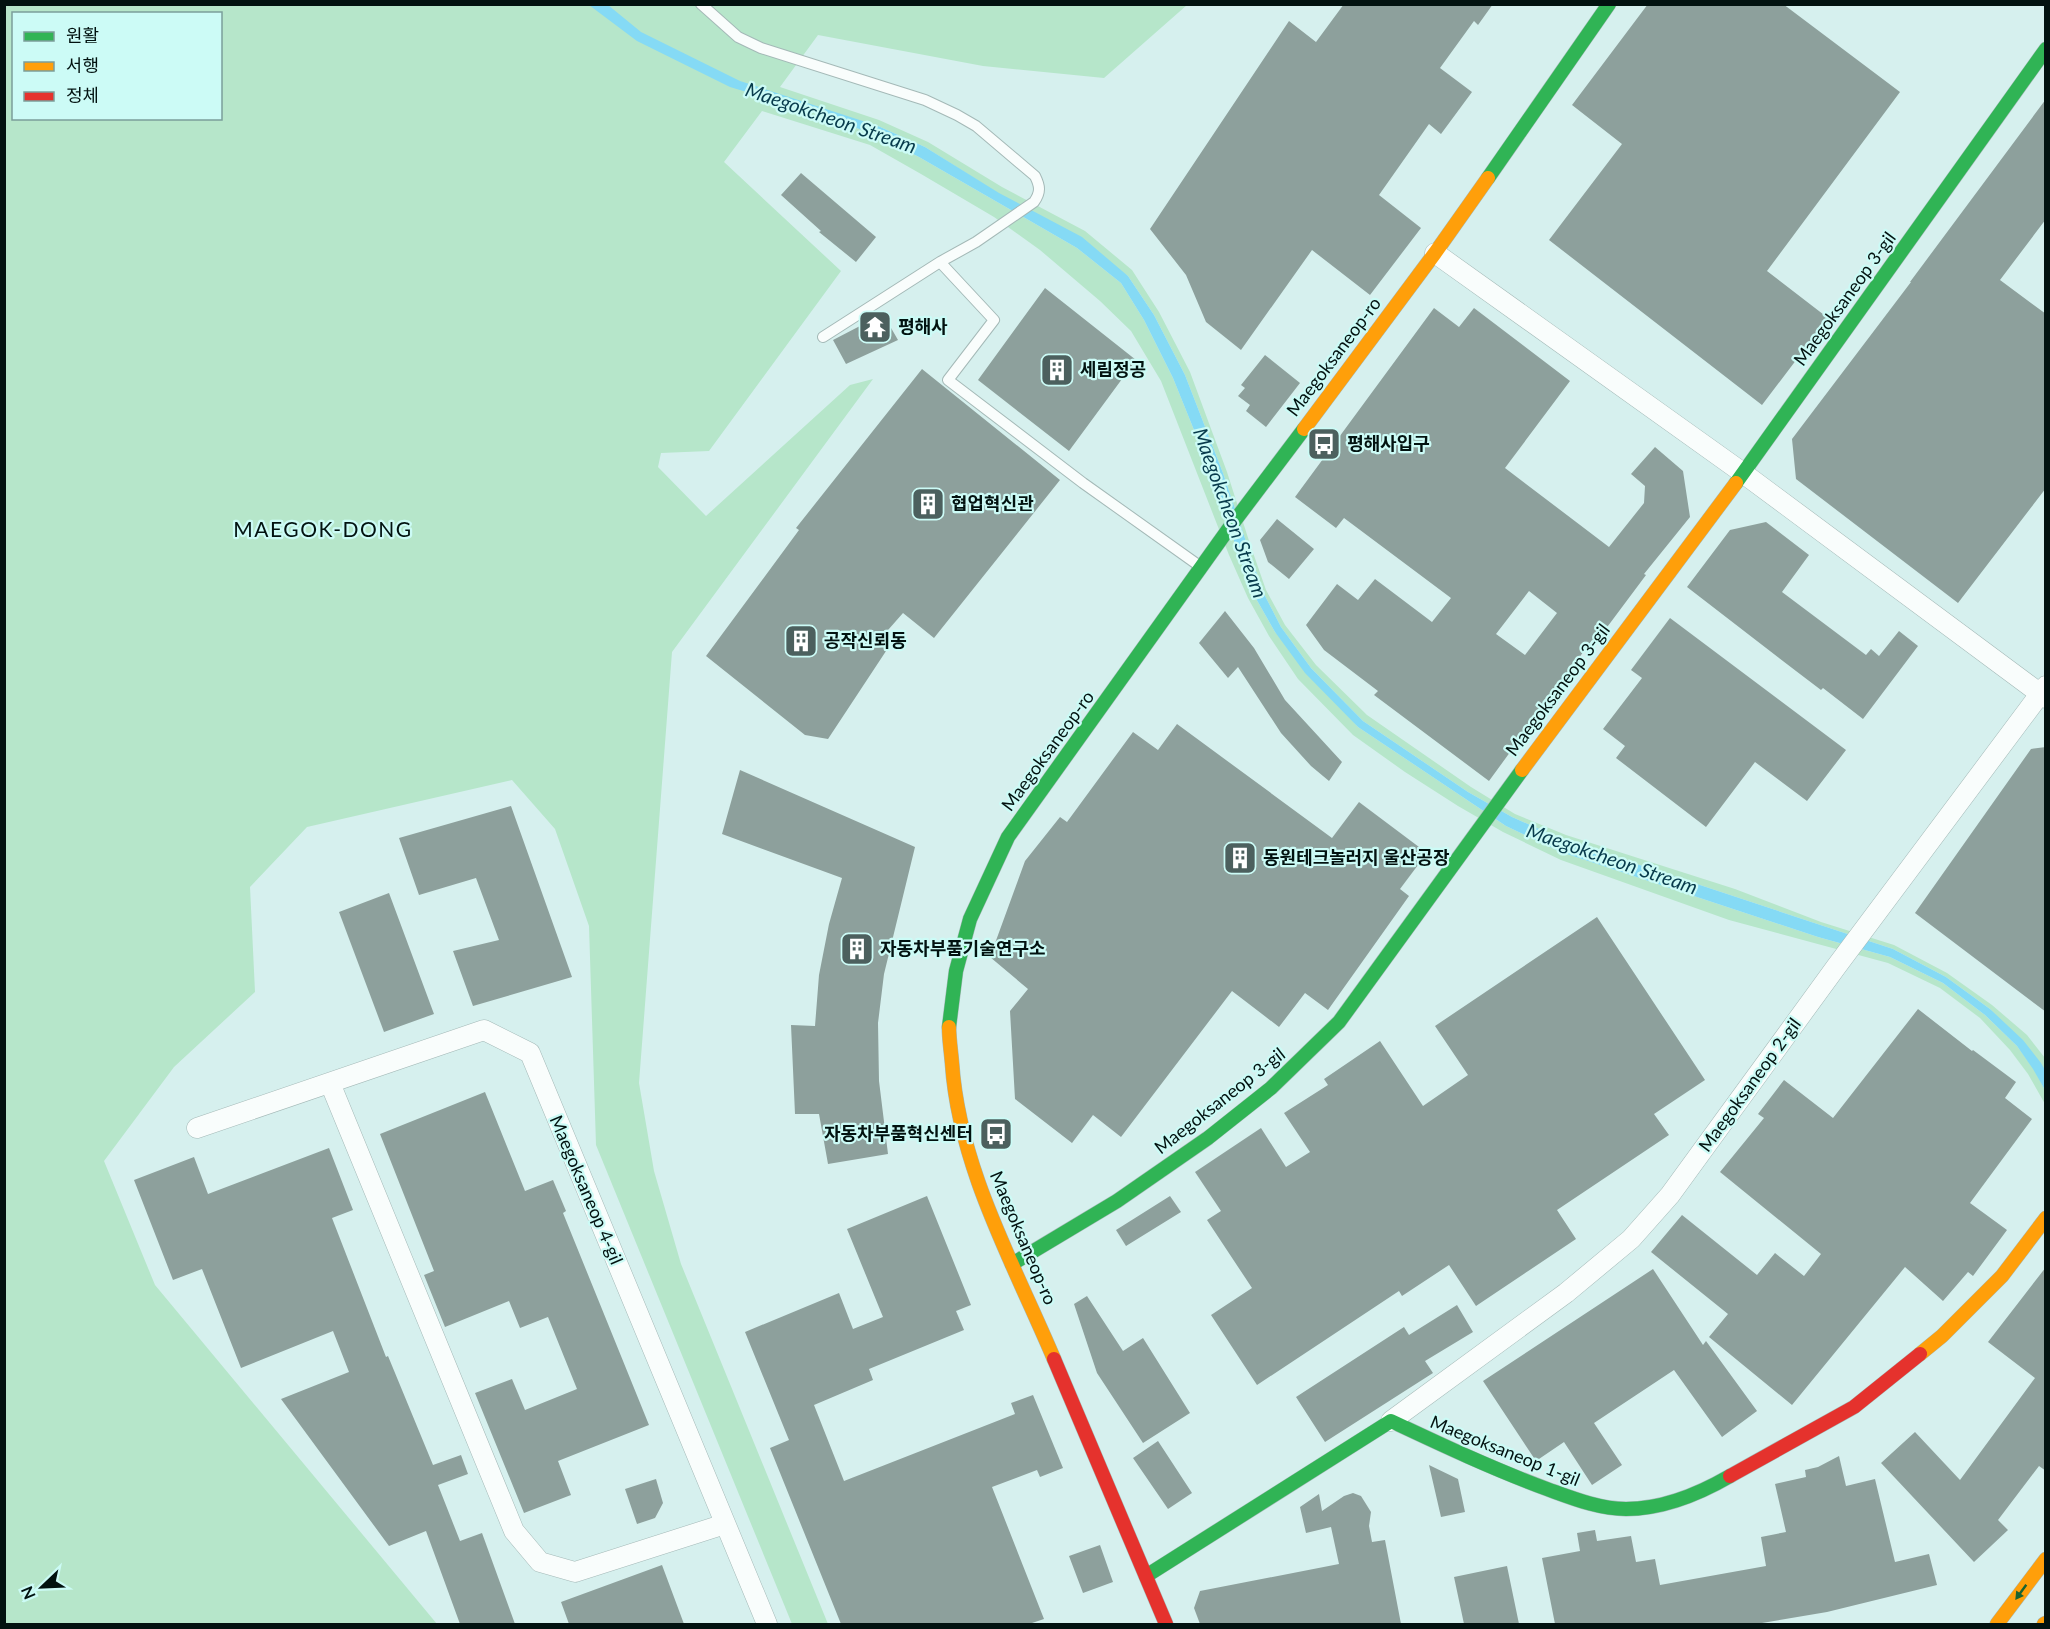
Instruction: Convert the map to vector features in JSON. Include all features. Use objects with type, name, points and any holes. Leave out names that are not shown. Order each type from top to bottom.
[{"type":"main road","name":"Maegoksaneop-ro","points":[[1166,1624],[1012,1264],[966,1148],[954,1096],[949,1030],[956,971],[970,919],[1008,837],[1227,531],[1435,253],[1609,4]]},
{"type":"main road","name":"Maegoksaneop 3-gil","points":[[1012,1264],[1117,1201],[1235,1117],[1286,1075],[1339,1022],[1506,790],[1743,473],[2046,50]]},
{"type":"main road","name":"Maegoksaneop 1-gil","points":[[1391,1421],[1503,1473],[1585,1503],[1625,1509],[1659,1506],[1711,1487],[1854,1407],[1942,1336],[2002,1276],[2046,1218]]},
{"type":"main road","points":[[1146,1576],[1391,1421]]},
{"type":"main road","points":[[1997,1624],[2046,1559]]},
{"type":"street","points":[[1435,253],[1743,473],[2044,693]]},
{"type":"street","name":"Maegoksaneop 2-gil","points":[[1391,1421],[1566,1293],[1630,1239],[1670,1195],[1836,967],[2044,693]]},
{"type":"street","name":"Maegoksaneop 4-gil","points":[[197,1128],[484,1030],[530,1053],[767,1624]]},
{"type":"street","points":[[330,1083],[514,1531],[540,1562],[575,1572],[725,1524]]},
{"type":"lane","points":[[701,4],[738,37],[761,48],[926,100],[976,126],[1035,176],[1040,185],[1039,195],[1034,202],[999,227],[823,337]]},
{"type":"lane","points":[[940,262],[994,320],[948,380],[1083,483],[1201,567]]},
{"type":"green space","points":[[5,5],[1187,5],[1104,78],[983,66],[818,35],[780,87],[879,120],[928,142],[1002,187],[1085,231],[1132,270],[1159,312],[1190,372],[1227,472],[1266,590],[1285,625],[1316,665],[1367,715],[1471,787],[1515,814],[1566,835],[1735,889],[1821,922],[1894,945],[1947,973],[1992,1005],[2027,1035],[2045,1058],[2045,1070],[1990,1009],[1946,977],[1893,949],[1564,840],[1512,817],[1468,792],[1363,721],[1311,668],[1281,627],[1263,592],[1223,473],[1185,375],[1154,315],[1128,276],[925,147],[878,126],[771,99],[875,135],[919,157],[1077,248],[1121,283],[1144,320],[1173,378],[1213,477],[1254,595],[1275,632],[1358,727],[1506,826],[1561,852],[1818,937],[1890,957],[1943,983],[1985,1015],[2017,1046],[2034,1069],[2045,1090],[2045,1104],[2028,1074],[2010,1050],[1980,1018],[1940,988],[1888,963],[1729,920],[1561,860],[1503,832],[1458,806],[1353,735],[1298,679],[1269,636],[1248,598],[1161,381],[1131,331],[1040,250],[994,217],[870,145],[762,111],[724,162],[841,271],[709,451],[661,453],[658,467],[706,516],[850,385],[873,379],[672,652],[639,1083],[654,1171],[681,1264],[828,1624],[792,1624],[596,1145],[589,926],[555,829],[512,780],[307,827],[250,887],[255,992],[174,1067],[104,1161],[155,1285],[437,1624],[5,1624]]},
{"type":"water","name":"Maegokcheon Stream","points":[[589,5],[608,5],[641,32],[740,81],[878,126],[925,147],[999,193],[1082,237],[1128,276],[1154,315],[1185,375],[1223,473],[1263,592],[1281,627],[1311,668],[1363,721],[1468,792],[1512,817],[1564,840],[1893,949],[1946,977],[1990,1009],[2023,1040],[2045,1070],[2045,1090],[2017,1046],[1985,1015],[1943,983],[1890,957],[1818,937],[1561,852],[1506,826],[1358,727],[1305,673],[1275,632],[1254,595],[1213,477],[1173,378],[1144,320],[1121,283],[1077,248],[919,157],[875,135],[822,115],[730,87],[637,41]]},
{"type":"building","points":[[1344,4],[1493,4],[1478,25],[1474,21],[1440,68],[1472,92],[1441,134],[1429,124],[1379,195],[1421,228],[1370,295],[1312,250],[1241,350],[1206,322],[1186,275],[1150,229],[1289,21],[1316,42]]},
{"type":"building","points":[[1648,4],[1783,4],[1900,92],[1767,271],[1828,318],[1762,405],[1549,240],[1622,144],[1572,105]]},
{"type":"building","points":[[2046,99],[2046,219],[2000,280],[2046,314],[2046,488],[1958,603],[1796,479],[1792,439]]},
{"type":"building","points":[[801,173],[876,237],[856,262],[819,232],[821,231],[781,195]]},
{"type":"building","name":"세림정공","points":[[1045,288],[1136,360],[1069,451],[978,380]]},
{"type":"building","points":[[1434,308],[1459,327],[1474,308],[1570,381],[1505,468],[1609,547],[1644,503],[1645,486],[1631,474],[1655,447],[1683,471],[1690,517],[1644,574],[1646,575],[1596,642],[1592,640],[1489,781],[1374,695],[1378,691],[1324,650],[1306,625],[1337,584],[1358,600],[1375,579],[1432,622],[1451,598],[1344,518],[1336,528],[1295,497]],"holes":[[[1529,591],[1557,613],[1525,655],[1496,634]]]},
{"type":"building","name":"평해사","points":[[883,314],[898,340],[846,364],[833,340]]},
{"type":"building","points":[[1265,355],[1300,383],[1266,427],[1246,411],[1250,405],[1238,396],[1245,388],[1241,385]]},
{"type":"building","name":"협업혁신관","points":[[922,369],[1060,480],[934,638],[903,613],[881,638],[890,645],[828,739],[805,735],[706,656],[799,530],[796,528]]},
{"type":"building","points":[[1277,519],[1314,549],[1289,579],[1268,562],[1260,540]]},
{"type":"building","points":[[1766,522],[1809,555],[1782,592],[1866,655],[1871,649],[1879,656],[1899,631],[1918,646],[1863,719],[1823,688],[1821,690],[1687,587],[1730,530]]},
{"type":"building","points":[[1225,611],[1254,648],[1285,700],[1342,762],[1329,781],[1311,766],[1281,733],[1238,667],[1228,678],[1199,643]]},
{"type":"building","points":[[1670,618],[1846,750],[1807,801],[1755,762],[1706,827],[1616,758],[1625,746],[1603,729],[1642,678],[1631,670]]},
{"type":"building","points":[[1177,724],[1332,838],[1359,802],[1427,853],[1400,889],[1409,896],[1328,1010],[1305,993],[1279,1027],[1232,991],[1121,1137],[1093,1115],[1072,1143],[1015,1099],[1010,1011],[1028,989],[990,957],[1025,861],[1060,817],[1067,822],[1133,732],[1158,750]]},
{"type":"building","points":[[2046,747],[2046,1012],[1915,913],[2031,749]]},
{"type":"building","name":"자동차부품기술연구소","points":[[740,770],[915,847],[884,974],[878,1023],[879,1081],[888,1154],[828,1164],[819,1114],[795,1114],[791,1025],[815,1026],[819,975],[829,924],[842,878],[722,834]]},
{"type":"building","points":[[511,806],[572,977],[473,1006],[453,951],[499,940],[476,878],[419,895],[399,838]]},
{"type":"building","points":[[389,893],[434,1014],[384,1032],[339,912]]},
{"type":"building","points":[[1597,917],[1705,1080],[1654,1114],[1669,1135],[1557,1210],[1576,1239],[1476,1306],[1449,1265],[1402,1296],[1399,1291],[1257,1385],[1211,1315],[1252,1288],[1207,1220],[1221,1211],[1195,1172],[1261,1128],[1286,1167],[1310,1152],[1284,1113],[1328,1085],[1324,1079],[1380,1041],[1423,1106],[1468,1075],[1435,1026]]},
{"type":"building","points":[[1918,1009],[2016,1082],[2005,1098],[2032,1119],[1970,1203],[2007,1230],[1973,1276],[1968,1272],[1943,1301],[1905,1267],[1792,1405],[1709,1337],[1728,1314],[1651,1252],[1682,1215],[1757,1275],[1775,1253],[1804,1276],[1821,1254],[1720,1172],[1764,1118],[1758,1114],[1784,1080],[1833,1118]]},
{"type":"building","points":[[485,1092],[525,1191],[553,1180],[566,1211],[563,1213],[649,1425],[558,1461],[571,1495],[524,1513],[475,1393],[512,1379],[525,1410],[577,1389],[548,1317],[520,1328],[509,1301],[445,1327],[424,1275],[434,1271],[380,1134]]},
{"type":"building","points":[[329,1148],[353,1210],[332,1218],[386,1357],[388,1356],[433,1465],[461,1455],[468,1474],[438,1485],[460,1541],[482,1533],[515,1624],[460,1624],[426,1531],[389,1546],[281,1399],[349,1372],[333,1331],[241,1368],[202,1269],[173,1280],[134,1180],[194,1157],[208,1194]]},
{"type":"building","points":[[927,1196],[971,1305],[956,1311],[964,1330],[869,1369],[873,1380],[814,1405],[844,1481],[1015,1414],[1011,1403],[1033,1395],[1063,1468],[1040,1477],[1037,1470],[992,1487],[1044,1619],[1029,1624],[841,1624],[770,1448],[789,1440],[745,1332],[839,1293],[853,1329],[883,1317],[847,1229]]},
{"type":"building","points":[[1170,1196],[1181,1212],[1126,1246],[1116,1230]]},
{"type":"building","points":[[2046,1267],[2046,1471],[2039,1466],[1998,1520],[2008,1530],[1974,1562],[1881,1463],[1915,1432],[1960,1480],[2035,1378],[1988,1342]]},
{"type":"building","points":[[1653,1269],[1703,1345],[1706,1341],[1757,1411],[1722,1437],[1674,1370],[1594,1423],[1622,1465],[1592,1485],[1564,1442],[1536,1461],[1483,1381]]},
{"type":"building","points":[[1087,1296],[1123,1351],[1143,1338],[1190,1413],[1143,1443],[1097,1373],[1074,1304]]},
{"type":"building","points":[[1457,1305],[1473,1332],[1425,1361],[1433,1373],[1325,1442],[1296,1397],[1404,1327],[1409,1335]]},
{"type":"building","points":[[1158,1441],[1192,1493],[1168,1509],[1133,1458]]},
{"type":"building","points":[[1839,1456],[1846,1486],[1875,1479],[1895,1562],[1929,1554],[1937,1585],[1827,1612],[1756,1624],[1555,1624],[1542,1558],[1580,1551],[1577,1533],[1595,1530],[1597,1541],[1631,1536],[1636,1562],[1655,1559],[1660,1585],[1766,1566],[1761,1537],[1786,1532],[1775,1484],[1806,1477],[1805,1470],[1818,1467]]},
{"type":"building","points":[[1429,1465],[1458,1479],[1465,1512],[1441,1517]]},
{"type":"building","points":[[656,1479],[663,1503],[655,1518],[637,1524],[625,1489]]},
{"type":"building","points":[[1353,1493],[1361,1496],[1371,1512],[1369,1526],[1372,1542],[1385,1540],[1401,1624],[1200,1624],[1194,1608],[1200,1591],[1339,1564],[1331,1527],[1306,1533],[1300,1507],[1319,1494],[1322,1511],[1344,1496]]},
{"type":"building","points":[[1100,1545],[1113,1582],[1083,1593],[1069,1556]]},
{"type":"building","points":[[662,1565],[684,1624],[569,1624],[561,1602]]},
{"type":"building","points":[[1507,1566],[1519,1624],[1464,1624],[1454,1577]]},
{"type":"traffic: fast","points":[[1488,178],[1609,4]]},
{"type":"traffic: fast","points":[[1736,483],[2046,49]]},
{"type":"traffic: fast","points":[[949,1027],[956,971],[970,919],[1008,837],[1227,531],[1304,429]]},
{"type":"traffic: fast","points":[[1012,1264],[1117,1201],[1208,1138],[1271,1088],[1339,1022],[1522,770]]},
{"type":"traffic: fast","points":[[1146,1576],[1391,1421],[1468,1457],[1527,1481],[1606,1507],[1626,1509],[1667,1503],[1706,1489],[1730,1476]]},
{"type":"traffic: slow","points":[[1304,429],[1488,178]]},
{"type":"traffic: slow","points":[[1522,770],[1736,483]]},
{"type":"traffic: slow","points":[[949,1027],[957,1102],[965,1140],[977,1178],[1006,1251],[1054,1359]]},
{"type":"traffic: slow","points":[[1920,1354],[1942,1336],[2002,1276],[2046,1218]]},
{"type":"traffic: slow","points":[[1997,1624],[2046,1559]]},
{"type":"traffic: jam","points":[[1730,1476],[1854,1407],[1920,1354]]},
{"type":"traffic: jam","points":[[1054,1359],[1166,1624]]},
{"type":"place","name":"평해사","points":[[875,327]]},
{"type":"place","name":"세림정공","points":[[1057,370]]},
{"type":"place","name":"평해사입구","points":[[1324,444]]},
{"type":"place","name":"협업혁신관","points":[[928,504]]},
{"type":"place","name":"공작신뢰동","points":[[801,641]]},
{"type":"place","name":"동원테크놀러지 울산공장","points":[[1240,858]]},
{"type":"place","name":"자동차부품기술연구소","points":[[857,949]]},
{"type":"place","name":"자동차부품혁신센터","points":[[996,1134]]},
{"type":"district","name":"MAEGOK-DONG","points":[[323,530]]}]
